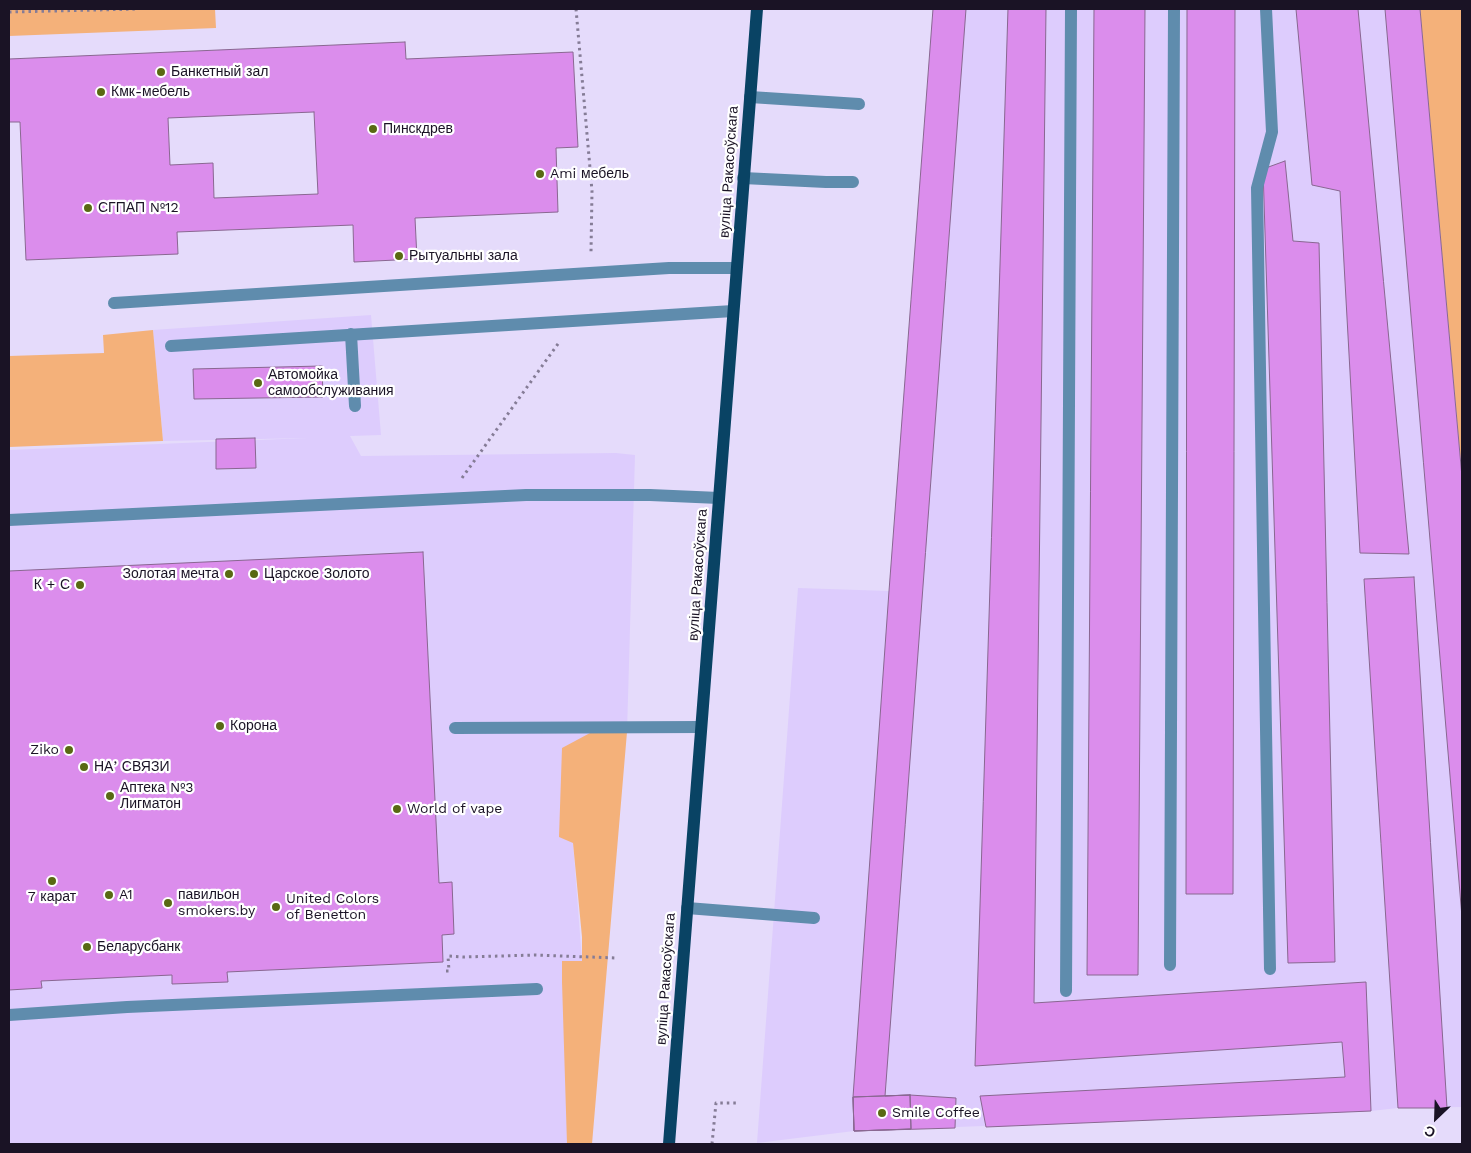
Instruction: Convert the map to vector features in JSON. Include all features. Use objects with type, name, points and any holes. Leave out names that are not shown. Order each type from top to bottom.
[{"type":"main road","name":"вуліца Ракасоўскага","points":[[669,1144],[757,9]]},
{"type":"lane","points":[[1066,991],[1071,9]]},
{"type":"lane","points":[[1170,965],[1174,9]]},
{"type":"lane","points":[[1266,9],[1272,132],[1257,188],[1270,969]]},
{"type":"lane","points":[[750,98],[859,104]]},
{"type":"lane","points":[[743,178],[853,182]]},
{"type":"lane","points":[[114,303],[669,268],[736,268]]},
{"type":"lane","points":[[171,346],[733,311]]},
{"type":"lane","points":[[351,334],[356,406]]},
{"type":"lane","points":[[9,520],[526,495],[650,495],[719,498]]},
{"type":"lane","points":[[455,728],[701,727]]},
{"type":"lane","points":[[687,908],[814,918]]},
{"type":"lane","points":[[9,1015],[127,1007],[537,989]]},
{"type":"path","points":[[9,12],[139,9]]},
{"type":"path","points":[[439,972],[449,971],[448,956],[536,954],[616,958]]},
{"type":"path","points":[[712,1144],[716,1103],[736,1103]]},
{"type":"shaded area","points":[[9,9],[215,9],[216,28],[9,36]]},
{"type":"shaded area","points":[[933,9],[1420,9],[1462,476],[1462,1107],[1398,1108],[1371,1111],[854,1131],[757,1143],[798,588],[889,591]]},
{"type":"shaded area","points":[[1420,9],[1462,9],[1462,476]]},
{"type":"shaded area","points":[[371,315],[381,435],[350,436],[361,456],[616,453],[635,455],[627,732],[573,842],[582,961],[563,961],[568,1144],[9,1144],[9,450],[307,438],[163,441],[153,330]]},
{"type":"shaded area","points":[[153,330],[163,441],[9,447],[9,356],[104,353],[103,335]]},
{"type":"shaded area","points":[[627,732],[592,1144],[567,1144],[562,961],[582,961],[582,937],[573,843],[559,837],[562,748],[590,733]]},
{"type":"building","points":[[933,9],[966,9],[885,1096],[910,1095],[956,1098],[955,1128],[854,1131],[853,1097]]},
{"type":"building","points":[[1008,9],[1046,9],[1034,1003],[1366,982],[1371,1111],[986,1127],[980,1096],[1345,1077],[1342,1042],[975,1066]]},
{"type":"building","points":[[1094,9],[1145,9],[1138,975],[1087,975]]},
{"type":"building","points":[[1187,9],[1235,9],[1233,894],[1186,894]]},
{"type":"building","points":[[1296,9],[1358,9],[1409,554],[1360,553],[1340,191],[1312,185]]},
{"type":"building","points":[[1385,9],[1420,9],[1462,477],[1462,917]]},
{"type":"building","points":[[405,42],[406,59],[573,52],[578,147],[556,148],[558,212],[415,218],[417,259],[354,262],[353,225],[177,232],[178,254],[26,260],[20,122],[9,122],[9,59]],"holes":[[[314,112],[318,194],[214,198],[213,163],[170,165],[168,118]]]},
{"type":"building","points":[[1285,161],[1293,241],[1319,243],[1335,962],[1288,963],[1263,169]]},
{"type":"building","name":"Автомойка самообслуживания","points":[[322,366],[323,397],[194,399],[193,369]]},
{"type":"building","points":[[255,438],[256,468],[216,469],[216,439]]},
{"type":"building","name":"Корона","points":[[423,552],[439,883],[452,882],[454,934],[442,935],[443,962],[227,972],[228,982],[172,984],[172,975],[41,981],[42,988],[9,990],[9,571]]},
{"type":"building","points":[[1414,577],[1447,1108],[1398,1108],[1364,579]]},
{"type":"building","name":"Smile Coffee","points":[[910,1095],[911,1129],[854,1131],[853,1097]]},
{"type":"building","name":"Smile Coffee","points":[[910,1095],[911,1129],[854,1131],[853,1097]]},
{"type":"place","name":"Банкетный зал","points":[[161,72]]},
{"type":"place","name":"Кмк-мебель","points":[[101,92]]},
{"type":"place","name":"Пинскдрев","points":[[373,129]]},
{"type":"place","name":"Ami мебель","points":[[540,174]]},
{"type":"place","name":"СГПАП №12","points":[[88,208]]},
{"type":"place","name":"Рытуальны зала","points":[[399,256]]},
{"type":"place","name":"Автомойка самообслуживания","points":[[258,383]]},
{"type":"place","name":"Золотая мечта","points":[[229,574]]},
{"type":"place","name":"Царское Золото","points":[[254,574]]},
{"type":"place","name":"К + С","points":[[80,585]]},
{"type":"place","name":"Корона","points":[[220,726]]},
{"type":"place","name":"Ziko","points":[[69,750]]},
{"type":"place","name":"НАʼСВЯЗИ","points":[[84,767]]},
{"type":"place","name":"Аптека №3 Лигматон","points":[[110,796]]},
{"type":"place","name":"World of vape","points":[[397,809]]},
{"type":"place","name":"7 карат","points":[[52,881]]},
{"type":"place","name":"A1","points":[[109,895]]},
{"type":"place","name":"павильон smokers.by","points":[[168,903]]},
{"type":"place","name":"United Colors of Benetton","points":[[276,907]]},
{"type":"place","name":"Беларусбанк","points":[[87,947]]},
{"type":"place","name":"Smile Coffee","points":[[882,1113]]}]
